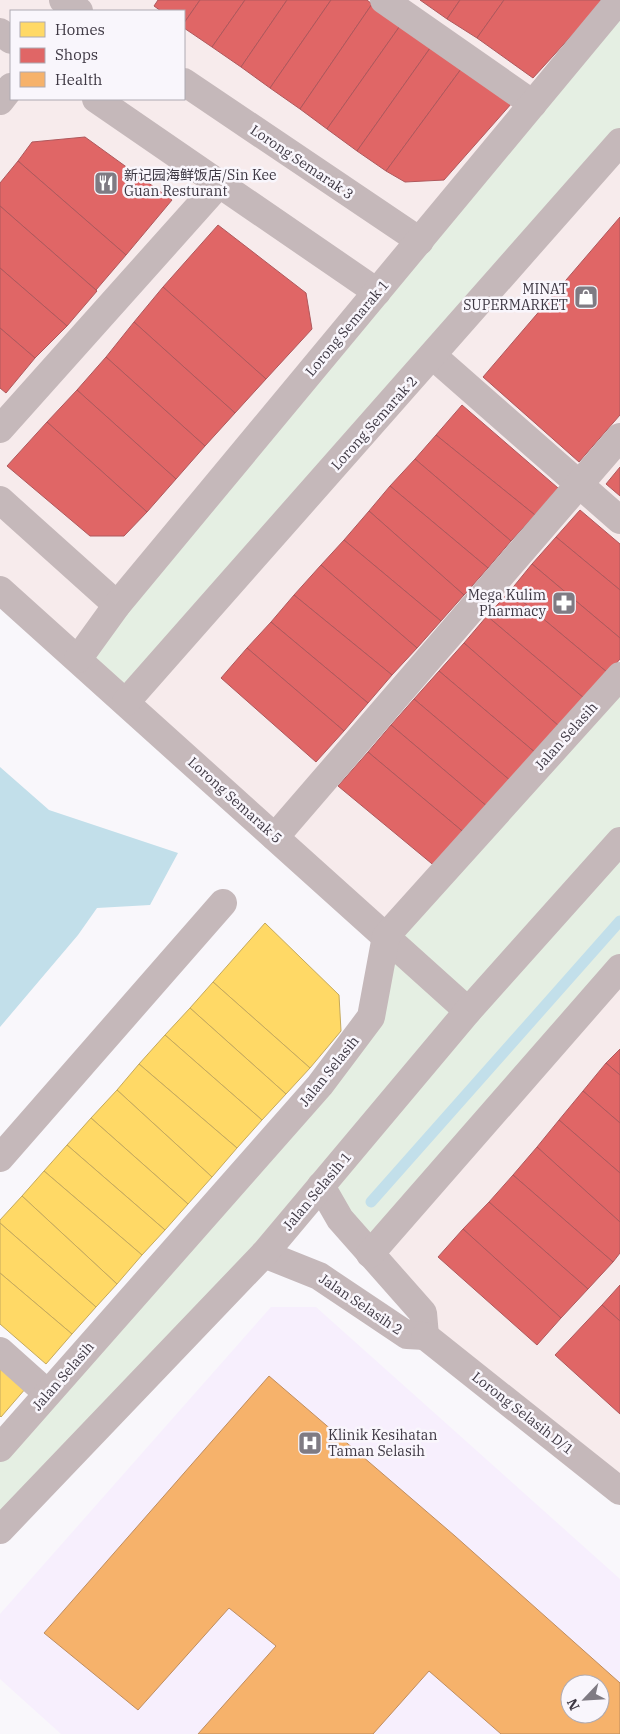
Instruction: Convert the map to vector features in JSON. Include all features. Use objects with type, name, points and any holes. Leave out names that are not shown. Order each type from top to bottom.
[{"type":"street","points":[[384,0],[533,104]]},
{"type":"street","name":"Lorong Semarak 1","points":[[78,659],[117,605],[618,0]]},
{"type":"street","name":"Lorong Semarak 3","points":[[185,83],[420,241]]},
{"type":"street","points":[[0,101],[10,88]]},
{"type":"street","points":[[97,100],[377,292]]},
{"type":"street","name":"Lorong Semarak 2","points":[[126,702],[620,142]]},
{"type":"street","points":[[0,429],[219,184]]},
{"type":"street","points":[[433,356],[620,520]]},
{"type":"street","points":[[275,837],[620,437]]},
{"type":"street","points":[[0,500],[117,605]]},
{"type":"street","name":"Lorong Semarak 5","points":[[0,590],[468,1011]]},
{"type":"street","name":"Jalan Selasih","points":[[0,1448],[320,1085],[372,1017],[386,936],[620,676]]},
{"type":"street","name":"Jalan Selasih 1","points":[[0,1530],[264,1254],[468,1011],[620,841]]},
{"type":"street","points":[[0,1158],[223,903]]},
{"type":"street","points":[[370,1254],[620,968]]},
{"type":"street","name":"Jalan Selasih 2","points":[[264,1254],[320,1276],[407,1335],[425,1336],[423,1313],[340,1219],[321,1186]]},
{"type":"street","name":"Lorong Selasih D/1","points":[[425,1336],[620,1491]]},
{"type":"street","points":[[0,1351],[47,1393]]},
{"type":"shaded area","points":[[0,0],[620,0],[620,1491],[425,1336],[370,1254],[468,1011],[0,591]]},
{"type":"shaded area","points":[[620,0],[620,142],[126,702],[78,659]]},
{"type":"shaded area","points":[[620,676],[620,968],[370,1254],[321,1187],[0,1530],[0,1449],[371,1017],[386,936]]},
{"type":"shaded area","name":"Klinik Kesihatan Taman Selasih","points":[[271,1307],[316,1307],[620,1579],[620,1734],[61,1734],[0,1679],[0,1614]]},
{"type":"water","points":[[0,767],[49,810],[178,853],[150,905],[97,908],[78,935],[0,1027]]},
{"type":"building: Homes","points":[[265,923],[339,995],[341,1031],[310,1068],[213,982]]},
{"type":"building: Homes","points":[[213,982],[310,1068],[286,1094],[190,1008]]},
{"type":"building: Homes","points":[[190,1008],[286,1094],[262,1120],[165,1035]]},
{"type":"building: Homes","points":[[165,1035],[262,1120],[237,1148],[139,1064]]},
{"type":"building: Homes","points":[[139,1064],[237,1148],[212,1177],[117,1090]]},
{"type":"building: Homes","points":[[117,1090],[212,1177],[188,1204],[91,1118]]},
{"type":"building: Homes","points":[[91,1118],[188,1204],[165,1230],[67,1145]]},
{"type":"building: Homes","points":[[67,1145],[165,1230],[142,1255],[44,1171]]},
{"type":"building: Homes","points":[[44,1171],[142,1255],[117,1284],[22,1196]]},
{"type":"building: Homes","points":[[22,1196],[117,1284],[96,1307],[0,1223],[0,1220]]},
{"type":"building: Homes","points":[[0,1223],[96,1307],[72,1334],[0,1273]]},
{"type":"building: Homes","points":[[0,1273],[72,1334],[46,1364],[0,1324]]},
{"type":"building: Homes","points":[[0,1365],[26,1388],[1,1417],[0,1416]]},
{"type":"building: Shops","points":[[158,0],[200,0],[185,22],[185,10],[160,10],[154,6]]},
{"type":"building: Shops","points":[[200,0],[245,0],[212,47],[185,29],[185,22]]},
{"type":"building: Shops","points":[[245,0],[287,0],[241,67],[212,47]]},
{"type":"building: Shops","points":[[287,0],[331,0],[270,88],[241,67]]},
{"type":"building: Shops","points":[[331,0],[367,0],[372,4],[300,109],[270,88]]},
{"type":"building: Shops","points":[[420,0],[460,0],[447,19]]},
{"type":"building: Shops","points":[[460,0],[504,0],[477,38],[447,19]]},
{"type":"building: Shops","points":[[504,0],[604,0],[533,78],[477,38]]},
{"type":"building: Shops","points":[[372,4],[402,23],[327,129],[300,109]]},
{"type":"building: Shops","points":[[402,23],[433,44],[357,151],[327,129]]},
{"type":"building: Shops","points":[[433,44],[464,65],[386,171],[357,151]]},
{"type":"building: Shops","points":[[464,65],[512,103],[444,180],[405,182],[386,171]]},
{"type":"building: Shops","points":[[85,137],[172,200],[126,255],[18,161],[32,142]]},
{"type":"building: Shops","points":[[18,161],[126,255],[96,290],[0,206],[0,183]]},
{"type":"building: Shops","points":[[0,206],[97,291],[67,326],[0,268]]},
{"type":"building: Shops","name":"MINAT SUPERMARKET","points":[[620,217],[620,415],[579,462],[483,377]]},
{"type":"building: Shops","points":[[218,225],[306,293],[312,329],[266,379],[163,287]]},
{"type":"building: Shops","points":[[0,268],[67,326],[35,358],[0,328]]},
{"type":"building: Shops","points":[[163,287],[266,379],[235,413],[134,322]]},
{"type":"building: Shops","points":[[134,322],[235,413],[205,446],[106,357]]},
{"type":"building: Shops","points":[[0,328],[35,358],[6,393],[0,388]]},
{"type":"building: Shops","points":[[106,357],[205,446],[176,479],[77,390]]},
{"type":"building: Shops","points":[[77,390],[176,479],[147,512],[47,422]]},
{"type":"building: Shops","points":[[462,405],[558,488],[535,515],[436,435]]},
{"type":"building: Shops","points":[[47,422],[147,512],[124,536],[90,536],[7,466]]},
{"type":"building: Shops","points":[[436,435],[535,515],[511,541],[415,459]]},
{"type":"building: Shops","points":[[415,459],[511,541],[488,568],[390,486]]},
{"type":"building: Shops","points":[[620,467],[620,496],[606,484]]},
{"type":"building: Shops","points":[[390,486],[488,568],[464,595],[369,511]]},
{"type":"building: Shops","points":[[580,510],[620,544],[620,590],[556,537]]},
{"type":"building: Shops","points":[[369,511],[464,595],[441,621],[344,540]]},
{"type":"building: Shops","points":[[556,537],[620,590],[620,638],[532,564]]},
{"type":"building: Shops","points":[[344,540],[441,621],[417,648],[321,565]]},
{"type":"building: Shops","points":[[532,564],[620,638],[620,659],[608,673],[510,591]]},
{"type":"building: Shops","points":[[321,565],[417,648],[392,675],[294,595]]},
{"type":"building: Shops","points":[[510,591],[608,673],[585,699],[487,616]]},
{"type":"building: Shops","points":[[294,595],[392,675],[368,703],[271,622]]},
{"type":"building: Shops","points":[[487,616],[585,699],[560,727],[464,643]]},
{"type":"building: Shops","points":[[271,622],[368,703],[344,731],[247,648]]},
{"type":"building: Shops","points":[[464,643],[560,727],[537,754],[439,671]]},
{"type":"building: Shops","points":[[247,648],[344,731],[316,762],[221,678]]},
{"type":"building: Shops","points":[[439,671],[537,754],[512,782],[414,699]]},
{"type":"building: Shops","points":[[414,699],[512,782],[489,808],[391,725]]},
{"type":"building: Shops","points":[[391,725],[489,808],[467,835],[368,752]]},
{"type":"building: Shops","points":[[368,752],[467,835],[437,868],[338,786]]},
{"type":"building: Shops","points":[[620,1049],[620,1075],[606,1063]]},
{"type":"building: Shops","points":[[606,1063],[620,1075],[620,1123],[583,1091]]},
{"type":"building: Shops","points":[[583,1091],[620,1123],[620,1173],[559,1120]]},
{"type":"building: Shops","points":[[559,1120],[620,1173],[620,1222],[537,1147]]},
{"type":"building: Shops","points":[[537,1147],[620,1222],[620,1253],[613,1262],[513,1175]]},
{"type":"building: Shops","points":[[513,1175],[613,1262],[588,1289],[489,1202]]},
{"type":"building: Shops","points":[[489,1202],[588,1289],[561,1318],[463,1229]]},
{"type":"building: Shops","points":[[463,1229],[561,1318],[537,1345],[438,1257]]},
{"type":"building: Shops","points":[[620,1285],[620,1321],[602,1305]]},
{"type":"building: Shops","points":[[602,1305],[620,1321],[620,1414],[555,1355]]},
{"type":"building: Health","name":"Klinik Kesihatan Taman Selasih","points":[[269,1376],[455,1536],[610,1674],[560,1674],[560,1724],[610,1724],[610,1674],[620,1683],[620,1734],[501,1734],[429,1671],[373,1734],[198,1734],[276,1646],[229,1608],[138,1710],[44,1633]]},
{"type":"waterway","points":[[371,1202],[620,921]]},
{"type":"place","name":"新记园海鲜饭店/Sin Kee Guan Resturant","points":[[106,183]]},
{"type":"place","name":"MINAT SUPERMARKET","points":[[586,297]]},
{"type":"place","name":"Mega Kulim Pharmacy","points":[[564,603]]},
{"type":"place","name":"Klinik Kesihatan Taman Selasih","points":[[310,1443]]}]
